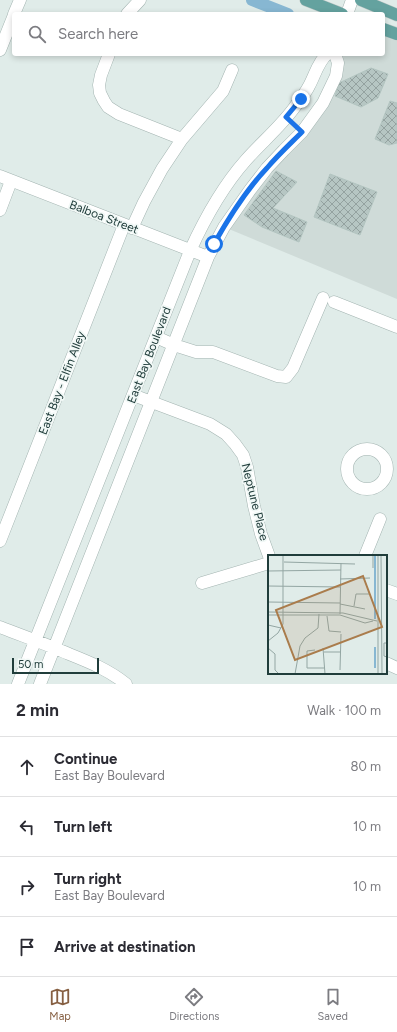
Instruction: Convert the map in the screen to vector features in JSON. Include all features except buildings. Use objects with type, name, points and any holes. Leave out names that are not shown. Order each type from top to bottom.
[{"type":"main road","points":[[306,0],[337,12]]},
{"type":"main road","points":[[361,0],[397,15]]},
{"type":"main road","points":[[385,30],[397,34]]},
{"type":"street","points":[[15,12],[20,0]]},
{"type":"street","points":[[129,12],[140,0]]},
{"type":"street","points":[[348,12],[352,0]]},
{"type":"street","points":[[0,50],[12,19]]},
{"type":"street","points":[[108,56],[99,85],[100,94],[108,107],[119,114],[182,139]]},
{"type":"street","name":"East Bay Boulevard","points":[[18,684],[190,251],[204,222],[220,194],[236,172],[297,104],[308,88],[322,59],[325,56]]},
{"type":"street","name":"East Bay Boulevard","points":[[40,684],[208,257],[222,230],[240,203],[267,168],[302,132],[322,105],[336,76],[338,63],[336,56]]},
{"type":"street","name":"East Bay - Elfin Alley","points":[[0,541],[128,227],[182,139],[223,91],[232,70]]},
{"type":"street","points":[[286,117],[302,132]]},
{"type":"street","name":"Balboa Street","points":[[0,176],[208,257]]},
{"type":"street","points":[[0,210],[12,181]]},
{"type":"street","points":[[204,222],[222,230]]},
{"type":"street","points":[[156,337],[196,352],[213,352],[277,376],[286,377],[293,368],[328,300],[397,327]]},
{"type":"street","name":"Neptune Place","points":[[133,395],[210,424],[226,434],[235,444],[247,467],[254,506],[261,534],[269,555]]},
{"type":"street","points":[[365,555],[380,519]]},
{"type":"street","points":[[202,583],[268,564]]},
{"type":"street","points":[[387,590],[397,594]]},
{"type":"street","points":[[0,627],[100,667],[113,674],[126,684]]},
{"type":"street","points":[[387,663],[397,668]]},
{"type":"shaded area","points":[[385,31],[397,36],[397,299],[224,227],[322,105],[334,56],[385,56]]},
{"type":"waterway","points":[[252,0],[283,12]]},
{"type":"route","points":[[214,244],[224,226],[258,179],[276,158],[302,132],[286,117],[301,99]]}]
